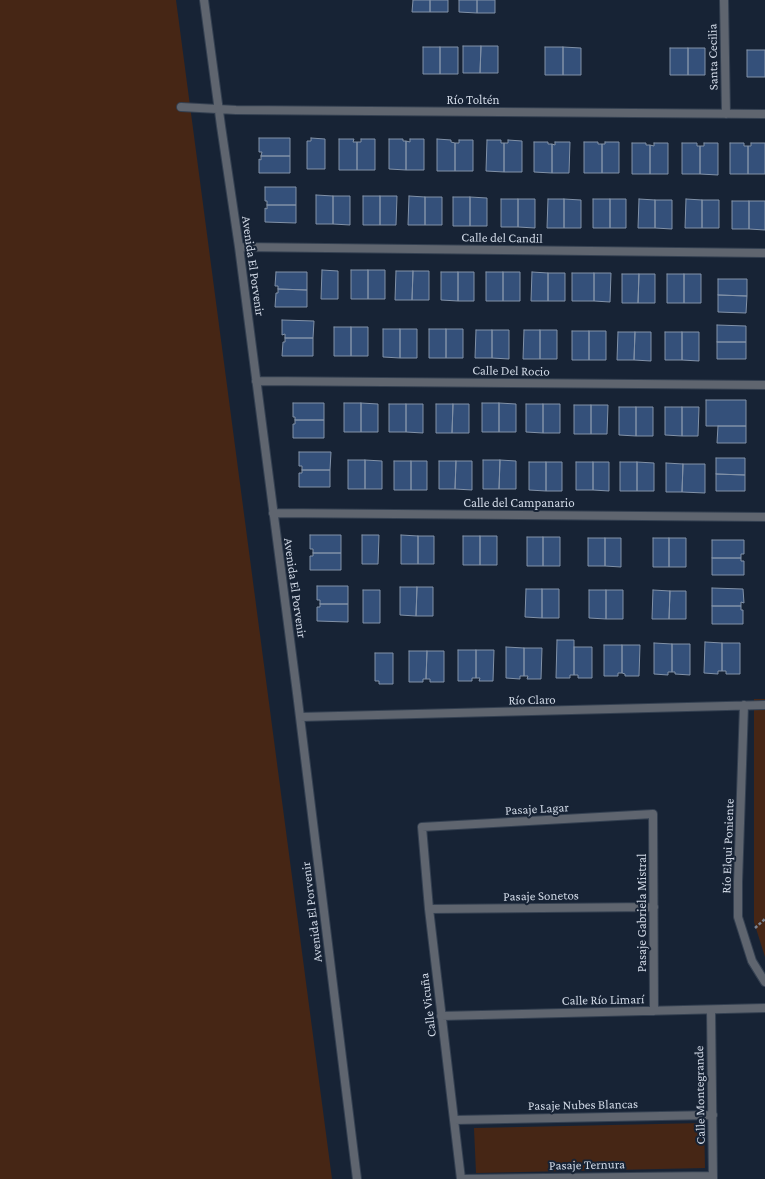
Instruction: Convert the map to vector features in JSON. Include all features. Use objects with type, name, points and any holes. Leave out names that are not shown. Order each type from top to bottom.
[{"type":"street","name":"Avenida El Porvenir","points":[[204,0],[239,247],[300,717],[356,1179]]},
{"type":"street","name":"Santa Cecilia","points":[[724,0],[726,114]]},
{"type":"street","name":"Río Toltén","points":[[181,107],[219,110],[765,114]]},
{"type":"street","name":"Calle del Candil","points":[[239,247],[765,253]]},
{"type":"street","name":"Calle Del Rocio","points":[[256,381],[765,386]]},
{"type":"street","name":"Calle del Campanario","points":[[273,513],[765,517]]},
{"type":"street","points":[[765,697],[765,705]]},
{"type":"street","name":"Río Elqui Poniente","points":[[744,705],[738,917],[752,961],[765,982]]},
{"type":"street","name":"Río Claro","points":[[300,717],[765,705]]},
{"type":"street","name":"Pasaje Lagar","points":[[422,827],[653,814]]},
{"type":"street","name":"Pasaje Gabriela Mistral","points":[[653,814],[654,1011]]},
{"type":"street","name":"Calle Vicuña","points":[[422,827],[429,909],[461,1179]]},
{"type":"street","name":"Pasaje Sonetos","points":[[429,909],[654,907]]},
{"type":"street","name":"Calle Río Limarí","points":[[441,1016],[765,1008]]},
{"type":"street","name":"Calle Montegrande","points":[[711,1010],[713,1178]]},
{"type":"street","name":"Pasaje Nubes Blancas","points":[[454,1120],[713,1115]]},
{"type":"street","name":"Pasaje Ternura","points":[[461,1179],[713,1178]]},
{"type":"shaded area","points":[[0,0],[176,0],[332,1179],[0,1179]]},
{"type":"shaded area","points":[[754,699],[765,699],[765,957],[754,922]]},
{"type":"shaded area","points":[[704,1123],[705,1168],[476,1173],[474,1128]]},
{"type":"building","points":[[413,0],[430,0],[430,12],[412,12]]},
{"type":"building","points":[[430,0],[448,0],[448,12],[430,12]]},
{"type":"building","points":[[459,0],[477,0],[477,13],[459,12]]},
{"type":"building","points":[[477,0],[495,0],[495,13],[477,13]]},
{"type":"building","points":[[463,46],[481,46],[480,73],[463,73]]},
{"type":"building","points":[[481,46],[498,46],[498,73],[480,73]]},
{"type":"building","points":[[423,47],[440,47],[440,74],[423,74]]},
{"type":"building","points":[[440,47],[458,47],[458,74],[440,74]]},
{"type":"building","points":[[545,47],[563,47],[563,75],[545,75]]},
{"type":"building","points":[[563,47],[581,48],[581,75],[563,75]]},
{"type":"building","points":[[670,48],[688,48],[688,75],[670,75]]},
{"type":"building","points":[[688,48],[705,48],[705,75],[688,75]]},
{"type":"building","points":[[747,50],[765,50],[765,77],[747,77]]},
{"type":"building","points":[[259,138],[290,138],[290,156],[261,156],[262,152],[259,152]]},
{"type":"building","points":[[311,138],[325,139],[325,169],[307,169],[307,141],[311,141]]},
{"type":"building","points":[[339,139],[354,139],[353,142],[357,142],[357,170],[339,170]]},
{"type":"building","points":[[361,139],[375,139],[375,170],[357,170],[357,142],[361,142]]},
{"type":"building","points":[[389,139],[403,139],[403,141],[406,141],[406,170],[389,169]]},
{"type":"building","points":[[410,139],[424,139],[424,170],[406,170],[406,141],[410,142]]},
{"type":"building","points":[[437,139],[451,140],[451,142],[455,143],[455,171],[437,171]]},
{"type":"building","points":[[459,140],[473,140],[473,171],[455,171],[455,143],[459,143]]},
{"type":"building","points":[[487,140],[501,140],[501,143],[504,143],[504,172],[486,171]]},
{"type":"building","points":[[508,140],[522,141],[522,172],[504,172],[504,143],[508,143]]},
{"type":"building","points":[[534,142],[548,142],[548,144],[552,144],[552,173],[534,172]]},
{"type":"building","points":[[555,142],[570,142],[569,173],[552,173],[552,144],[555,145]]},
{"type":"building","points":[[584,142],[598,142],[598,144],[602,144],[602,173],[584,173]]},
{"type":"building","points":[[605,142],[619,142],[619,173],[602,173],[602,144],[605,144]]},
{"type":"building","points":[[632,143],[646,143],[646,145],[650,145],[650,174],[632,174]]},
{"type":"building","points":[[654,143],[668,143],[668,174],[650,174],[650,145],[654,146]]},
{"type":"building","points":[[682,143],[697,143],[697,146],[700,146],[700,174],[682,174]]},
{"type":"building","points":[[704,143],[718,143],[718,175],[700,174],[700,146],[704,146]]},
{"type":"building","points":[[730,143],[744,143],[744,146],[748,146],[748,174],[730,174]]},
{"type":"building","points":[[751,143],[765,143],[765,174],[748,174],[748,146],[751,146]]},
{"type":"building","points":[[261,156],[290,156],[290,173],[259,173],[259,159],[261,160]]},
{"type":"building","points":[[265,187],[296,187],[296,205],[267,205],[267,201],[265,201]]},
{"type":"building","points":[[316,195],[333,196],[333,224],[316,224]]},
{"type":"building","points":[[333,196],[350,196],[350,225],[333,224]]},
{"type":"building","points":[[363,196],[380,196],[380,225],[363,225]]},
{"type":"building","points":[[380,196],[397,196],[396,225],[380,225]]},
{"type":"building","points":[[409,196],[425,197],[425,225],[408,225]]},
{"type":"building","points":[[425,197],[442,197],[442,225],[425,225]]},
{"type":"building","points":[[453,197],[470,197],[470,226],[453,226]]},
{"type":"building","points":[[470,197],[487,198],[487,226],[470,226]]},
{"type":"building","points":[[501,199],[518,199],[518,227],[501,227]]},
{"type":"building","points":[[518,199],[535,199],[535,228],[518,227]]},
{"type":"building","points":[[548,199],[564,199],[564,228],[547,228]]},
{"type":"building","points":[[564,199],[581,200],[581,228],[564,228]]},
{"type":"building","points":[[593,199],[610,199],[610,228],[593,228]]},
{"type":"building","points":[[610,199],[626,199],[626,228],[610,228]]},
{"type":"building","points":[[639,199],[655,200],[655,228],[638,228]]},
{"type":"building","points":[[686,199],[702,200],[702,228],[685,228]]},
{"type":"building","points":[[655,200],[672,200],[672,229],[655,228]]},
{"type":"building","points":[[702,200],[719,200],[719,228],[702,228]]},
{"type":"building","points":[[732,201],[749,201],[749,229],[732,229]]},
{"type":"building","points":[[749,201],[765,201],[765,230],[749,229]]},
{"type":"building","points":[[267,205],[296,205],[296,223],[265,222],[265,208],[267,209]]},
{"type":"building","points":[[322,270],[338,271],[338,299],[321,299]]},
{"type":"building","points":[[351,270],[368,270],[368,299],[351,299]]},
{"type":"building","points":[[368,270],[385,270],[385,299],[368,299]]},
{"type":"building","points":[[396,271],[413,271],[412,300],[395,300]]},
{"type":"building","points":[[413,271],[429,271],[429,300],[412,300]]},
{"type":"building","points":[[276,272],[307,272],[307,290],[278,289],[278,286],[275,286]]},
{"type":"building","points":[[441,272],[458,272],[458,301],[441,300]]},
{"type":"building","points":[[458,272],[474,272],[474,301],[458,301]]},
{"type":"building","points":[[486,272],[503,272],[503,301],[486,301]]},
{"type":"building","points":[[503,272],[520,272],[520,301],[503,301]]},
{"type":"building","points":[[532,272],[548,273],[548,301],[531,301]]},
{"type":"building","points":[[548,273],[565,273],[565,301],[548,301]]},
{"type":"building","points":[[572,273],[594,273],[594,301],[572,301]]},
{"type":"building","points":[[594,273],[611,273],[610,302],[594,301]]},
{"type":"building","points":[[622,274],[639,274],[638,303],[622,303]]},
{"type":"building","points":[[639,274],[655,274],[655,303],[638,303]]},
{"type":"building","points":[[667,274],[684,274],[684,303],[667,303]]},
{"type":"building","points":[[684,274],[701,274],[701,303],[684,303]]},
{"type":"building","points":[[718,279],[747,279],[747,296],[718,295]]},
{"type":"building","points":[[278,289],[307,290],[307,307],[275,307],[276,293],[278,293]]},
{"type":"building","points":[[718,295],[747,296],[746,313],[718,312]]},
{"type":"building","points":[[282,320],[314,321],[313,338],[285,338],[285,334],[282,335]]},
{"type":"building","points":[[717,325],[746,326],[746,342],[717,342]]},
{"type":"building","points":[[334,327],[351,327],[351,356],[334,356]]},
{"type":"building","points":[[351,327],[368,327],[368,356],[351,356]]},
{"type":"building","points":[[383,329],[400,329],[400,358],[383,357]]},
{"type":"building","points":[[400,329],[417,329],[417,358],[400,358]]},
{"type":"building","points":[[429,329],[446,329],[446,358],[429,358]]},
{"type":"building","points":[[446,329],[463,329],[463,358],[446,358]]},
{"type":"building","points":[[476,330],[492,330],[492,358],[475,358]]},
{"type":"building","points":[[492,330],[509,330],[509,359],[492,358]]},
{"type":"building","points":[[524,330],[540,330],[540,359],[523,359]]},
{"type":"building","points":[[540,330],[557,330],[557,359],[540,359]]},
{"type":"building","points":[[572,331],[589,331],[589,360],[572,360]]},
{"type":"building","points":[[589,331],[606,331],[606,360],[589,360]]},
{"type":"building","points":[[618,332],[635,332],[634,360],[617,360]]},
{"type":"building","points":[[635,332],[651,332],[651,361],[634,360]]},
{"type":"building","points":[[665,332],[682,332],[682,360],[665,360]]},
{"type":"building","points":[[682,332],[699,332],[699,361],[682,360]]},
{"type":"building","points":[[285,338],[313,338],[313,356],[282,356],[283,342],[285,342]]},
{"type":"building","points":[[717,342],[746,342],[746,359],[717,359]]},
{"type":"building","points":[[706,400],[746,400],[746,426],[706,426]]},
{"type":"building","points":[[293,403],[324,403],[324,420],[295,420],[295,417],[293,417]]},
{"type":"building","points":[[344,403],[361,403],[361,432],[344,432]]},
{"type":"building","points":[[361,403],[378,404],[378,432],[361,432]]},
{"type":"building","points":[[482,403],[499,403],[499,432],[482,432]]},
{"type":"building","points":[[499,403],[516,404],[516,432],[499,432]]},
{"type":"building","points":[[389,404],[406,404],[406,432],[389,432]]},
{"type":"building","points":[[406,404],[423,404],[423,433],[406,432]]},
{"type":"building","points":[[436,404],[453,404],[452,433],[436,433]]},
{"type":"building","points":[[453,404],[469,404],[469,433],[452,433]]},
{"type":"building","points":[[526,404],[543,404],[543,433],[526,432]]},
{"type":"building","points":[[543,404],[560,404],[560,433],[543,433]]},
{"type":"building","points":[[574,405],[591,405],[591,434],[574,434]]},
{"type":"building","points":[[591,405],[608,405],[607,434],[591,434]]},
{"type":"building","points":[[619,407],[636,407],[636,436],[619,435]]},
{"type":"building","points":[[636,407],[653,407],[653,436],[636,436]]},
{"type":"building","points":[[665,407],[682,407],[682,436],[665,435]]},
{"type":"building","points":[[682,407],[699,407],[698,436],[682,436]]},
{"type":"building","points":[[295,420],[324,420],[324,438],[293,438],[293,424],[295,424]]},
{"type":"building","points":[[718,426],[746,426],[746,443],[717,443]]},
{"type":"building","points":[[299,452],[331,452],[330,470],[302,470],[302,466],[299,466]]},
{"type":"building","points":[[716,458],[745,458],[745,475],[716,474]]},
{"type":"building","points":[[348,460],[365,460],[365,489],[348,489]]},
{"type":"building","points":[[365,460],[382,461],[382,489],[365,489]]},
{"type":"building","points":[[483,460],[500,460],[499,489],[483,489]]},
{"type":"building","points":[[500,460],[516,461],[516,489],[499,489]]},
{"type":"building","points":[[394,461],[411,461],[411,490],[394,490]]},
{"type":"building","points":[[411,461],[427,461],[427,490],[411,490]]},
{"type":"building","points":[[439,461],[456,461],[455,489],[439,489]]},
{"type":"building","points":[[456,461],[472,461],[472,490],[455,489]]},
{"type":"building","points":[[529,462],[546,462],[546,491],[529,490]]},
{"type":"building","points":[[546,462],[562,462],[562,491],[546,491]]},
{"type":"building","points":[[576,462],[593,462],[593,490],[576,490]]},
{"type":"building","points":[[593,462],[609,462],[609,491],[593,490]]},
{"type":"building","points":[[620,462],[637,462],[637,491],[620,491]]},
{"type":"building","points":[[637,462],[654,463],[654,491],[637,491]]},
{"type":"building","points":[[666,463],[683,464],[682,492],[666,492]]},
{"type":"building","points":[[683,464],[705,464],[705,493],[682,492]]},
{"type":"building","points":[[302,470],[330,470],[330,487],[299,487],[299,473],[302,473]]},
{"type":"building","points":[[716,474],[745,475],[745,491],[716,491]]},
{"type":"building","points":[[310,535],[341,535],[341,553],[313,553],[313,549],[310,549]]},
{"type":"building","points":[[362,535],[379,535],[378,564],[362,564]]},
{"type":"building","points":[[401,535],[418,536],[418,564],[401,564]]},
{"type":"building","points":[[418,536],[434,536],[434,564],[418,564]]},
{"type":"building","points":[[463,536],[480,536],[480,565],[463,565]]},
{"type":"building","points":[[480,536],[497,536],[497,565],[480,565]]},
{"type":"building","points":[[527,537],[543,537],[543,566],[527,566]]},
{"type":"building","points":[[543,537],[560,537],[560,566],[543,566]]},
{"type":"building","points":[[588,538],[605,538],[605,566],[588,566]]},
{"type":"building","points":[[605,538],[621,538],[621,567],[605,566]]},
{"type":"building","points":[[653,538],[669,538],[669,567],[653,567]]},
{"type":"building","points":[[669,538],[686,538],[686,567],[669,567]]},
{"type":"building","points":[[712,540],[744,540],[744,554],[741,554],[741,558],[712,558]]},
{"type":"building","points":[[313,553],[341,553],[341,570],[310,570],[310,556],[313,556]]},
{"type":"building","points":[[712,558],[741,558],[741,561],[744,561],[744,575],[712,575]]},
{"type":"building","points":[[317,586],[348,586],[348,604],[320,604],[320,600],[317,600]]},
{"type":"building","points":[[400,587],[417,587],[416,616],[400,615]]},
{"type":"building","points":[[417,587],[433,587],[433,616],[416,616]]},
{"type":"building","points":[[712,588],[743,589],[744,603],[741,602],[741,606],[712,606]]},
{"type":"building","points":[[526,589],[542,589],[542,618],[525,617]]},
{"type":"building","points":[[542,589],[559,589],[559,618],[542,618]]},
{"type":"building","points":[[363,590],[380,590],[380,623],[363,623]]},
{"type":"building","points":[[589,590],[606,590],[606,619],[589,618]]},
{"type":"building","points":[[606,590],[623,590],[623,619],[606,619]]},
{"type":"building","points":[[653,590],[670,591],[669,619],[652,619]]},
{"type":"building","points":[[670,591],[686,591],[686,619],[669,619]]},
{"type":"building","points":[[320,604],[348,604],[348,622],[317,621],[317,607],[320,607]]},
{"type":"building","points":[[712,606],[741,606],[741,610],[743,610],[743,624],[712,624]]},
{"type":"building","points":[[557,640],[574,640],[574,675],[570,675],[570,678],[556,678]]},
{"type":"building","points":[[705,642],[722,643],[722,671],[718,671],[718,674],[704,673]]},
{"type":"building","points":[[654,643],[672,644],[672,672],[668,672],[668,675],[654,674]]},
{"type":"building","points":[[722,643],[740,643],[740,674],[726,674],[726,671],[722,671]]},
{"type":"building","points":[[672,644],[690,644],[690,675],[675,674],[675,672],[672,672]]},
{"type":"building","points":[[604,645],[622,645],[622,673],[618,673],[618,676],[604,676]]},
{"type":"building","points":[[622,645],[640,645],[639,676],[625,676],[625,674],[622,673]]},
{"type":"building","points":[[506,647],[524,648],[524,676],[520,676],[520,679],[506,678]]},
{"type":"building","points":[[574,647],[592,647],[592,678],[578,678],[578,675],[574,675]]},
{"type":"building","points":[[524,648],[542,648],[541,679],[527,679],[528,676],[524,676]]},
{"type":"building","points":[[458,650],[476,650],[476,678],[472,678],[472,681],[458,681]]},
{"type":"building","points":[[476,650],[494,650],[493,681],[479,681],[480,678],[476,678]]},
{"type":"building","points":[[409,651],[427,651],[426,679],[423,679],[423,682],[409,682]]},
{"type":"building","points":[[427,651],[444,651],[444,682],[430,682],[430,679],[426,679]]},
{"type":"building","points":[[375,653],[393,653],[393,684],[379,684],[379,681],[375,681]]}]
